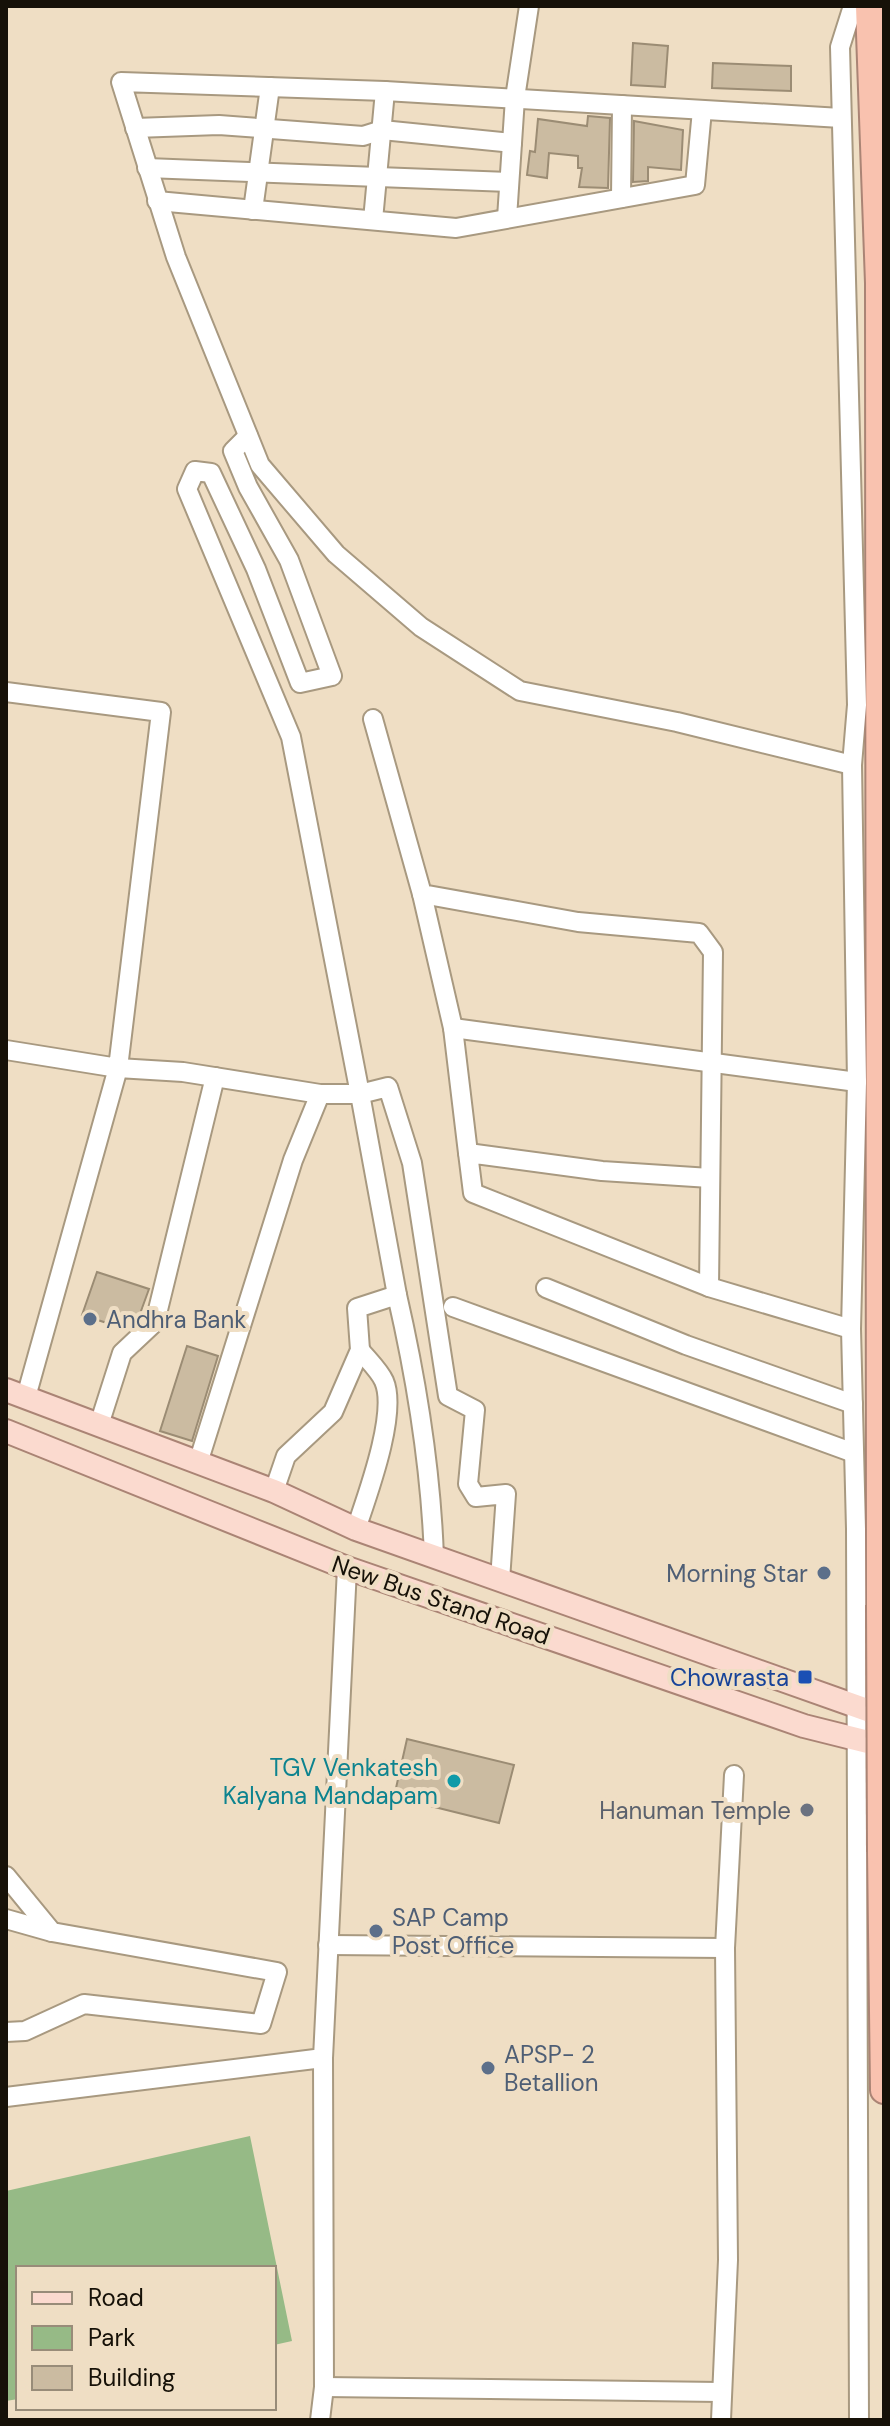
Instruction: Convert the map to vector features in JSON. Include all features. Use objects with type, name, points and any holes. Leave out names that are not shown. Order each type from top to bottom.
[{"type":"highway","points":[[869,6],[879,283],[880,1605],[884,2090]]},
{"type":"main road","name":"New Bus Stand Road","points":[[16,1394],[274,1491],[356,1529],[434,1558],[884,1716]]},
{"type":"main road","name":"New Bus Stand Road","points":[[6,1431],[347,1568],[804,1726],[884,1746]]},
{"type":"street","points":[[507,218],[515,98],[529,6]]},
{"type":"street","points":[[853,6],[840,47],[857,705],[852,765],[857,1082],[851,1329],[859,2420]]},
{"type":"street","points":[[841,118],[385,91],[121,82],[176,257],[260,465],[336,554],[421,627],[520,691],[677,722],[852,765]]},
{"type":"street","points":[[253,210],[270,87]]},
{"type":"street","points":[[373,220],[385,91]]},
{"type":"street","points":[[621,198],[622,105]]},
{"type":"street","points":[[157,201],[456,228],[695,185],[702,110]]},
{"type":"street","points":[[135,128],[219,125],[363,136],[382,130],[512,143]]},
{"type":"street","points":[[147,168],[509,182]]},
{"type":"street","points":[[248,436],[233,451],[248,487],[289,560],[332,676],[300,683],[256,569],[211,473],[195,471],[187,489],[291,737],[397,1295],[416,1379],[431,1485],[434,1558]]},
{"type":"street","points":[[6,692],[161,712],[118,1068],[16,1394]]},
{"type":"street","points":[[373,719],[422,894],[453,1028],[473,1193],[709,1287],[851,1329]]},
{"type":"street","points":[[422,894],[578,922],[699,933],[713,952],[709,1287]]},
{"type":"street","points":[[453,1028],[857,1082]]},
{"type":"street","points":[[6,1050],[320,1094],[360,1094],[388,1087],[412,1163],[448,1396],[475,1410],[468,1484],[476,1497],[506,1494],[500,1580]]},
{"type":"street","points":[[99,1425],[122,1353],[155,1322],[215,1077]]},
{"type":"street","points":[[198,1463],[293,1160],[320,1094]]},
{"type":"street","points":[[468,1153],[602,1171],[710,1178]]},
{"type":"street","points":[[546,1288],[686,1345],[853,1404]]},
{"type":"street","points":[[274,1491],[286,1456],[333,1412],[360,1350],[357,1308],[397,1295]]},
{"type":"street","points":[[453,1307],[854,1453]]},
{"type":"street","points":[[356,1529],[379,1462],[385,1421],[385,1382],[360,1350]]},
{"type":"street","points":[[320,2420],[324,2387],[323,2058],[347,1568]]},
{"type":"street","points":[[721,2420],[728,2260],[725,1948],[734,1775]]},
{"type":"street","points":[[6,1876],[52,1932]]},
{"type":"street","points":[[6,1919],[52,1932],[277,1972],[261,2024],[84,2004],[15,2032],[6,2023]]},
{"type":"street","points":[[328,1945],[725,1948]]},
{"type":"street","points":[[6,2097],[323,2058]]},
{"type":"street","points":[[324,2387],[720,2392]]},
{"type":"green space","points":[[250,2136],[292,2341],[276,2345],[276,2266],[16,2266],[16,2399],[6,2401],[6,2191]]},
{"type":"building","points":[[633,43],[668,46],[665,87],[631,85]]},
{"type":"building","points":[[713,63],[791,66],[791,91],[712,88]]},
{"type":"building","points":[[588,116],[610,118],[608,188],[579,187],[582,168],[578,168],[578,156],[549,153],[547,178],[527,175],[530,151],[535,152],[538,119],[587,126]]},
{"type":"building","points":[[634,121],[683,130],[681,170],[648,167],[648,181],[633,182]]},
{"type":"building","points":[[97,1272],[149,1289],[137,1322],[129,1330],[82,1315]]},
{"type":"building","points":[[187,1346],[218,1356],[192,1441],[160,1431]]},
{"type":"building","name":"TGV Venkatesh Kalyana Mandapam","points":[[407,1739],[514,1765],[499,1823],[394,1797]]},
{"type":"place","name":"Andhra Bank","points":[[90,1319]]},
{"type":"place","name":"Morning Star","points":[[824,1573]]},
{"type":"place","name":"Chowrasta","points":[[805,1677]]},
{"type":"place","name":"TGV Venkatesh Kalyana Mandapam","points":[[454,1781]]},
{"type":"place","name":"Hanuman Temple","points":[[807,1810]]},
{"type":"place","name":"SAP Camp Post Office","points":[[376,1931]]},
{"type":"place","name":"APSP- 2 Betallion","points":[[488,2068]]}]
